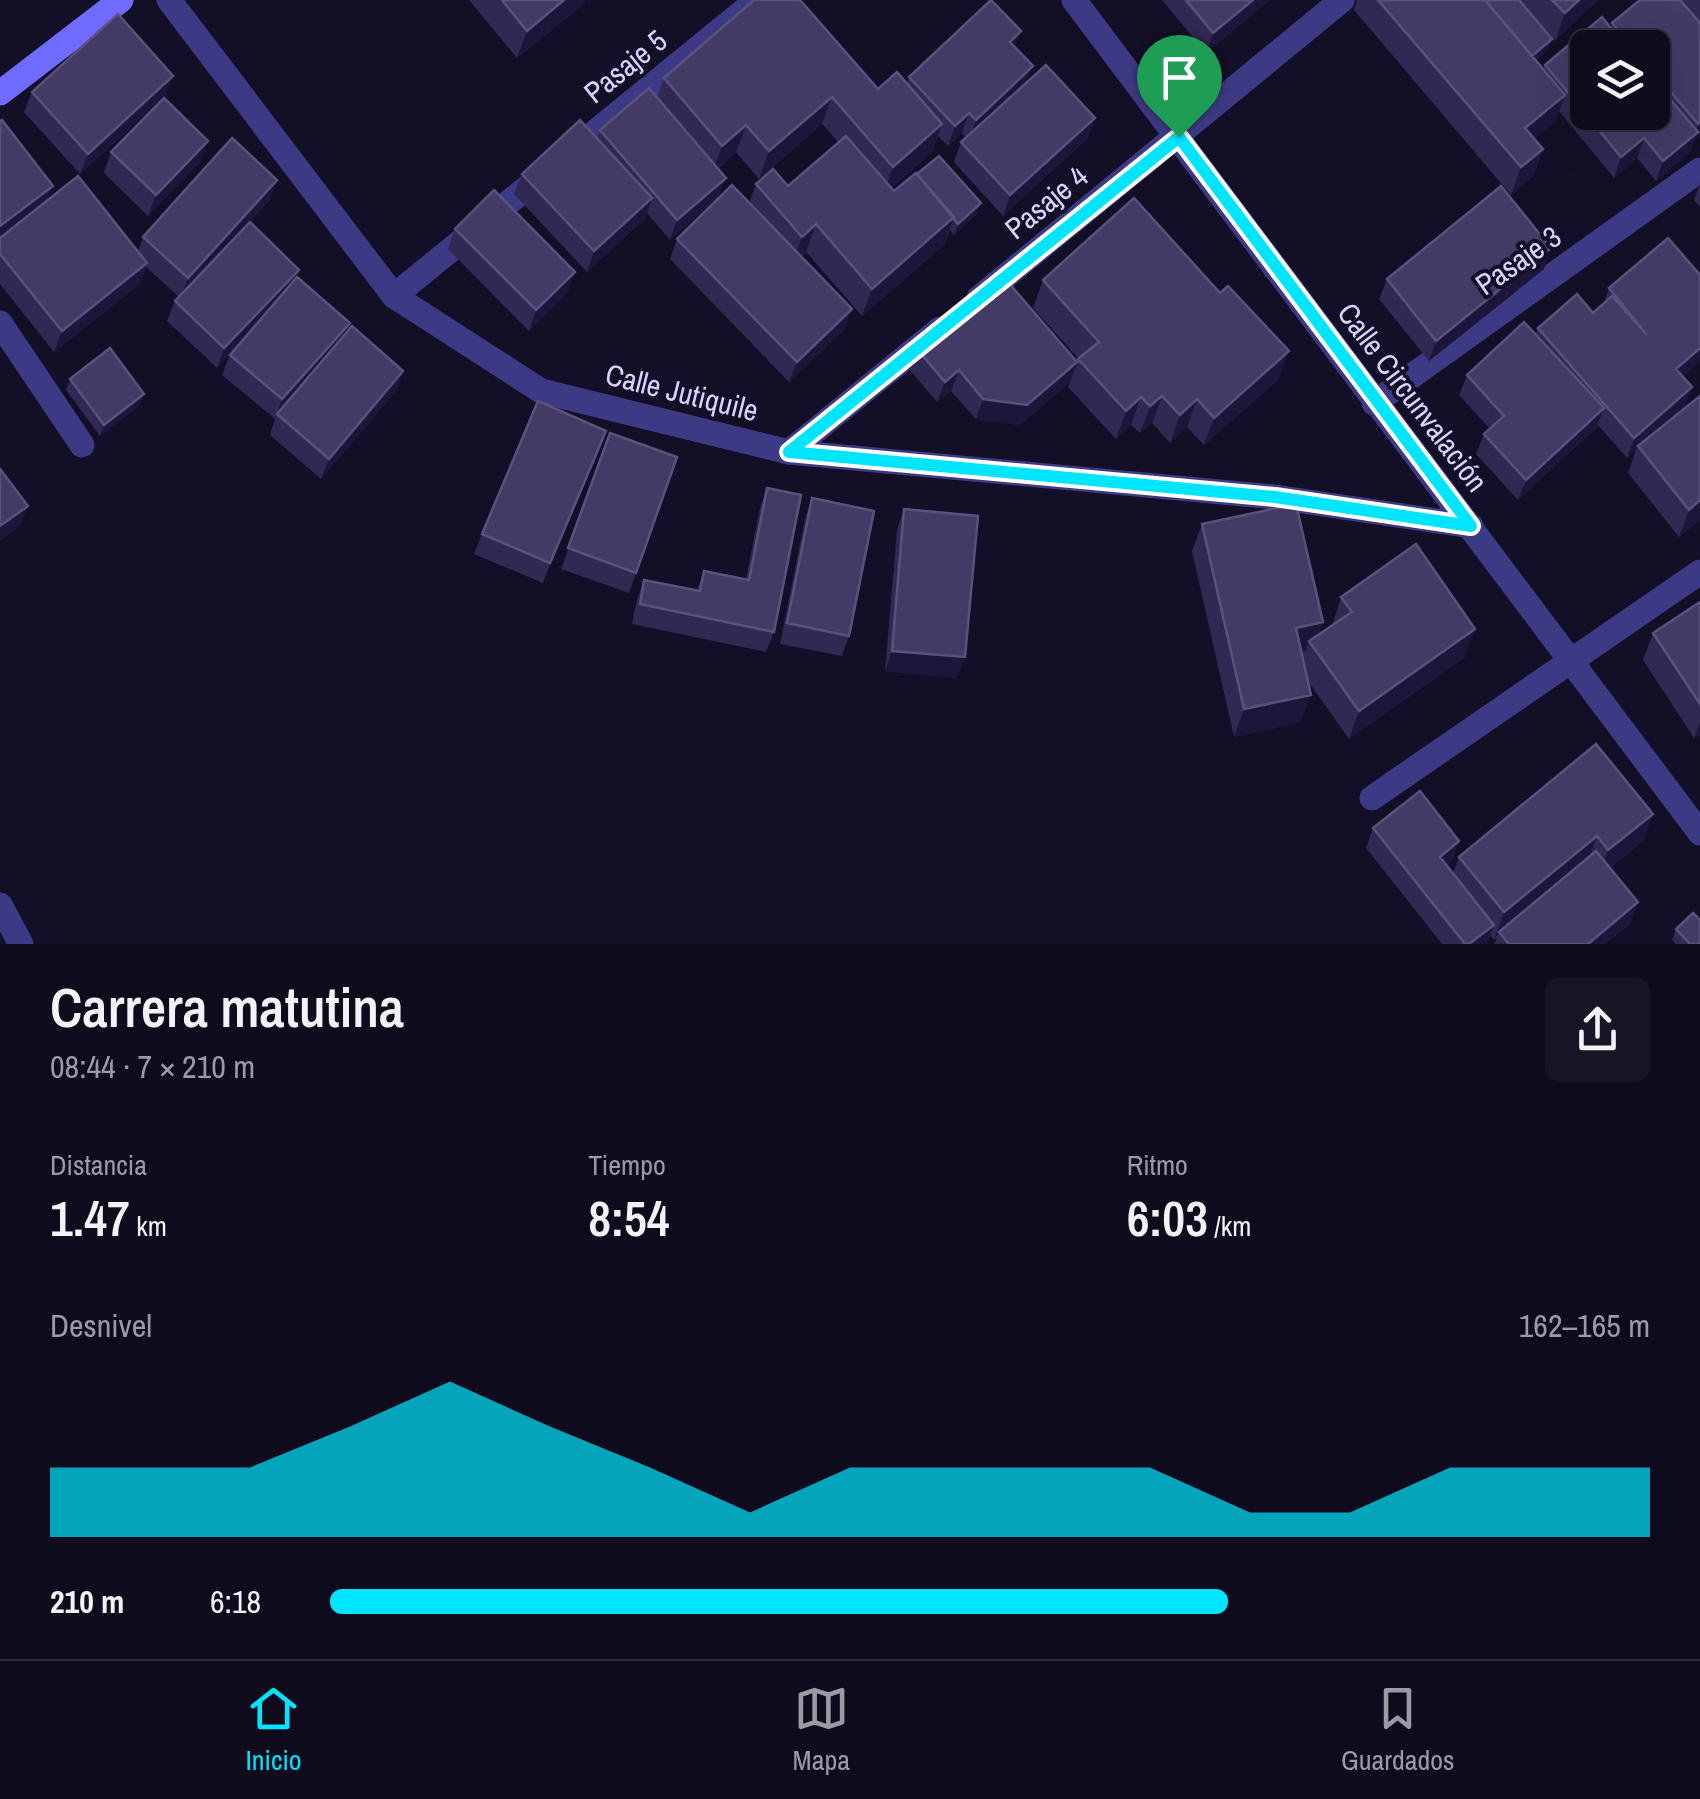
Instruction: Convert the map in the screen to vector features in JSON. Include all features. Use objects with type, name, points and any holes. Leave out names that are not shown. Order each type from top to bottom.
[{"type":"street","points":[[0,93],[120,0]]},
{"type":"street","name":"Calle Jutiquile","points":[[168,0],[394,296],[541,391],[789,452],[1275,497],[1471,526]]},
{"type":"street","name":"Pasaje 5","points":[[394,296],[756,0]]},
{"type":"street","name":"Calle Circunvalación","points":[[1074,0],[1700,834]]},
{"type":"street","name":"Pasaje 4","points":[[789,452],[1342,0]]},
{"type":"street","name":"Pasaje 3","points":[[1374,403],[1700,170]]},
{"type":"street","points":[[0,324],[82,445]]},
{"type":"street","points":[[1372,798],[1700,572]]},
{"type":"street","points":[[0,905],[21,944]]},
{"type":"building","points":[[502,0],[564,0],[527,31]]},
{"type":"building","points":[[754,0],[800,0],[878,89],[897,72],[942,124],[893,167],[832,97],[769,151],[746,125],[722,146],[664,78]]},
{"type":"building","points":[[991,0],[1021,31],[1010,42],[1033,66],[976,120],[969,113],[955,126],[909,77]]},
{"type":"building","points":[[1186,0],[1253,0],[1213,33]]},
{"type":"building","points":[[1378,0],[1485,0],[1565,95],[1525,128],[1543,149],[1521,167]]},
{"type":"building","points":[[1485,0],[1519,0],[1552,39],[1532,56]]},
{"type":"building","points":[[1552,0],[1579,0],[1565,13]]},
{"type":"building","points":[[1640,0],[1680,0],[1700,23],[1698,124],[1670,91],[1670,30],[1618,30],[1612,23]]},
{"type":"building","points":[[118,14],[173,76],[88,154],[32,92]]},
{"type":"building","points":[[1602,17],[1612,30],[1587,30]]},
{"type":"building","points":[[1570,44],[1570,95],[1545,65]]},
{"type":"building","points":[[1046,65],[1095,118],[1010,195],[961,142]]},
{"type":"building","points":[[649,88],[726,178],[677,220],[600,130]]},
{"type":"building","points":[[164,98],[208,141],[156,195],[111,152]]},
{"type":"building","points":[[1670,99],[1698,132],[1663,161],[1644,138],[1621,157],[1599,130],[1670,130]]},
{"type":"building","points":[[580,120],[652,198],[594,251],[522,174]]},
{"type":"building","points":[[0,121],[53,186],[0,226]]},
{"type":"building","points":[[846,136],[894,191],[916,173],[954,217],[872,289],[816,224],[802,237],[756,184],[773,169],[788,186]]},
{"type":"building","points":[[232,138],[277,180],[188,278],[143,237]]},
{"type":"building","points":[[939,156],[981,203],[958,224],[917,174]]},
{"type":"building","points":[[78,176],[147,263],[62,331],[0,254],[0,238]]},
{"type":"building","points":[[732,185],[852,309],[797,362],[677,239]]},
{"type":"building","points":[[1501,186],[1551,248],[1436,341],[1387,279]]},
{"type":"building","points":[[494,190],[575,272],[536,310],[455,229]]},
{"type":"building","points":[[1134,198],[1220,293],[1228,286],[1289,351],[1214,418],[1197,399],[1180,415],[1162,396],[1150,406],[1141,397],[1126,411],[1078,359],[1099,342],[1043,280]]},
{"type":"building","points":[[250,222],[299,270],[224,348],[175,301]]},
{"type":"building","points":[[1668,238],[1700,275],[1700,348],[1676,369],[1692,387],[1634,438],[1538,328],[1577,294],[1593,313],[1612,296],[1647,335],[1609,288]]},
{"type":"building","points":[[1001,274],[1077,362],[1027,405],[983,399],[959,370],[945,382],[916,348]]},
{"type":"building","points":[[297,277],[350,323],[282,399],[230,355]]},
{"type":"building","points":[[1524,322],[1604,408],[1526,480],[1484,434],[1504,416],[1467,375]]},
{"type":"building","points":[[352,326],[403,371],[329,459],[277,414]]},
{"type":"building","points":[[110,348],[144,394],[104,425],[70,379]]},
{"type":"building","points":[[1700,396],[1700,500],[1689,510],[1638,446]]},
{"type":"building","points":[[538,401],[606,431],[550,563],[482,534]]},
{"type":"building","points":[[610,433],[677,457],[636,573],[568,548]]},
{"type":"building","points":[[0,469],[28,506],[0,526]]},
{"type":"building","points":[[767,488],[801,495],[774,632],[640,604],[644,580],[700,591],[704,571],[749,580]]},
{"type":"building","points":[[812,498],[874,511],[849,636],[787,623]]},
{"type":"building","points":[[1296,504],[1323,622],[1296,628],[1311,695],[1244,709],[1202,524]]},
{"type":"building","points":[[904,509],[978,516],[965,657],[892,651]]},
{"type":"building","points":[[1416,544],[1475,629],[1359,711],[1309,641],[1352,612],[1341,597]]},
{"type":"building","points":[[1700,602],[1700,704],[1653,633]]},
{"type":"building","points":[[1596,744],[1653,814],[1608,850],[1597,836],[1504,912],[1459,857]]},
{"type":"building","points":[[1420,791],[1459,841],[1440,857],[1494,925],[1469,944],[1465,944],[1373,828]]},
{"type":"building","points":[[1596,851],[1638,902],[1588,944],[1509,944],[1499,932]]},
{"type":"building","points":[[1693,913],[1700,920],[1700,944],[1690,944],[1676,929]]},
{"type":"route","points":[[1179,137],[1374,403],[1471,526],[1275,497],[789,452],[984,294],[1179,137]]}]
